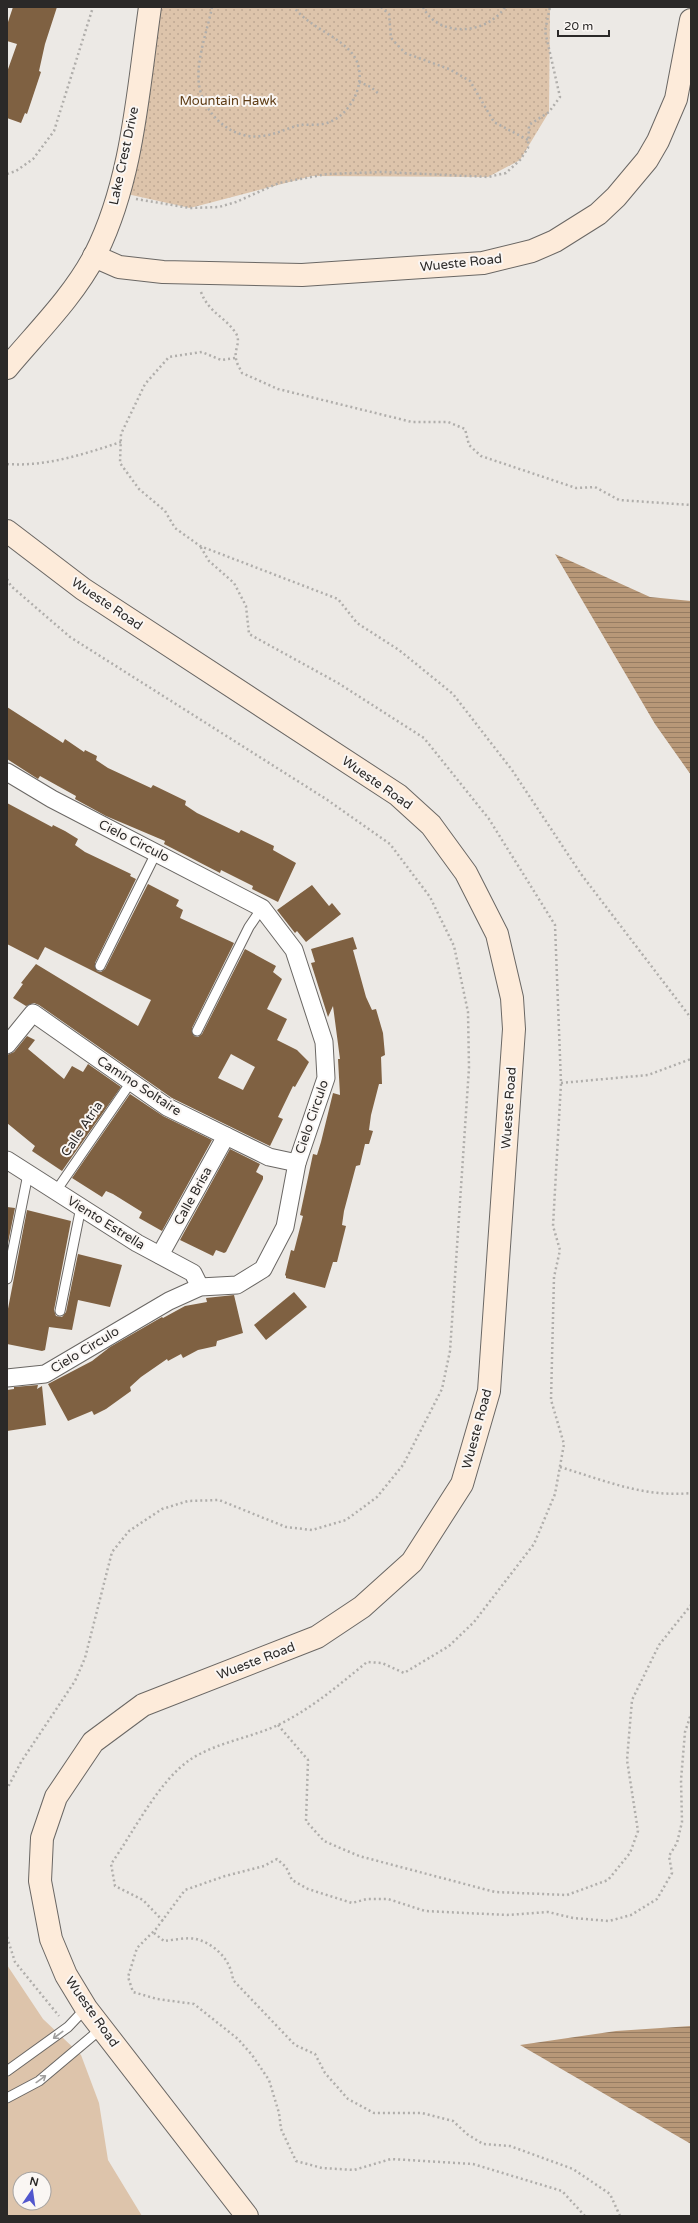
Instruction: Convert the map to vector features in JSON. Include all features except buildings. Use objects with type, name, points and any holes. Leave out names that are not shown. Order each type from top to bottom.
[{"type":"street","name":"Lake Crest Drive","points":[[7,368],[78,284],[94,256],[110,220],[118,192],[131,132],[150,7]]},
{"type":"street","name":"Wueste Road","points":[[94,256],[119,266],[163,272],[302,275],[483,263],[514,257],[555,241],[598,214],[621,193],[647,160],[662,134],[676,99],[691,20]]},
{"type":"street","name":"Wueste Road","points":[[7,531],[83,589],[398,795],[431,825],[466,873],[497,934],[512,998],[514,1029],[489,1391],[462,1484],[412,1562],[362,1607],[317,1637],[143,1705],[93,1742],[56,1797],[42,1838],[40,1881],[51,1939],[66,1975],[86,2008],[247,2216]]},
{"type":"street","name":"Cielo Circulo","points":[[7,772],[52,799],[262,908],[294,950],[324,1042],[326,1078],[297,1163],[285,1227],[263,1269],[237,1285],[200,1288],[169,1301],[45,1374],[7,1378]]},
{"type":"street","name":"Camino Soltaire","points":[[7,1045],[33,1013],[167,1108],[269,1157],[297,1163]]},
{"type":"street","name":"Calle Brisa","points":[[160,1255],[226,1136]]},
{"type":"street","name":"Viento Estrella","points":[[7,1160],[160,1255],[193,1273],[200,1288]]},
{"type":"lane","points":[[100,966],[156,853]]},
{"type":"lane","points":[[196,1031],[249,927],[262,908]]},
{"type":"lane","name":"Calle Atria","points":[[56,1191],[131,1082]]},
{"type":"lane","points":[[7,1279],[28,1174]]},
{"type":"lane","points":[[60,1311],[81,1207]]},
{"type":"lane","points":[[7,2071],[68,2027],[86,2008]]},
{"type":"lane","points":[[7,2098],[39,2081],[102,2028]]},
{"type":"path","points":[[7,174],[16,171],[33,159],[54,131],[93,7]]},
{"type":"path","points":[[212,7],[198,70],[200,89],[205,105],[215,118],[228,129],[248,138],[263,136],[300,125],[325,124],[336,119],[350,105],[359,82],[360,76],[355,56],[306,20],[294,7]]},
{"type":"path","points":[[381,7],[389,14],[391,38],[405,53],[449,69],[470,82],[494,122],[528,140]]},
{"type":"path","points":[[424,7],[437,23],[454,29],[474,28],[491,21],[504,7]]},
{"type":"path","points":[[118,192],[164,205],[197,208],[219,207],[236,202],[279,183],[326,174],[383,172],[488,177],[506,173],[520,160],[528,148],[529,125],[549,112],[560,97],[545,31],[550,7]]},
{"type":"path","points":[[359,82],[371,87],[380,95]]},
{"type":"path","points":[[194,272],[205,301],[219,318],[236,332],[239,344],[235,358],[242,373],[278,389],[412,422],[448,422],[465,429],[469,445],[482,456],[576,488],[595,487],[619,500],[691,505]]},
{"type":"path","points":[[235,358],[221,360],[202,352],[169,357],[145,384],[121,434],[120,463],[140,489],[165,511],[174,528],[200,546],[338,599],[357,623],[399,650],[453,694],[512,770],[581,874],[691,1018]]},
{"type":"path","points":[[7,464],[26,465],[69,458],[121,442]]},
{"type":"path","points":[[163,1921],[143,1900],[115,1886],[111,1864],[161,1788],[190,1759],[221,1744],[278,1725],[326,1696],[367,1662],[382,1663],[404,1672],[450,1646],[474,1622],[534,1544],[555,1494],[564,1444],[551,1400],[554,1277],[560,1250],[553,1226],[562,1083],[555,925],[489,819],[424,738],[338,683],[249,634],[246,606],[234,583],[209,562],[200,546]]},
{"type":"path","points":[[562,1083],[648,1075],[691,1059]]},
{"type":"path","points":[[560,1466],[636,1490],[672,1495],[691,1493]]},
{"type":"path","points":[[278,1725],[308,1760],[306,1822],[324,1841],[359,1856],[495,1892],[567,1895],[608,1880],[630,1853],[638,1831],[627,1760],[632,1700],[659,1645],[691,1605]]},
{"type":"path","points":[[585,2216],[562,2191],[473,2164],[391,2159],[354,2170],[322,2168],[296,2161],[281,2130],[279,2113],[269,2080],[252,2055],[238,2039],[194,2004],[157,1999],[133,1992],[128,1978],[138,1948],[154,1933],[185,1890],[225,1876],[264,1866],[278,1859],[286,1867],[292,1880],[308,1889],[352,1903],[367,1899],[388,1899],[425,1911],[507,1915],[548,1912],[573,1918],[609,1921],[631,1915],[657,1900],[672,1873],[669,1856],[677,1843],[682,1822],[681,1780],[685,1732],[691,1714]]},
{"type":"path","points":[[154,1933],[164,1941],[195,1939],[217,1949],[232,1968],[232,1980],[296,2045],[315,2054],[325,2073],[348,2099],[374,2113],[422,2113],[453,2121],[467,2134],[483,2144],[510,2146],[573,2169],[610,2194],[620,2216]]},
{"type":"path","points":[[7,1938],[14,1962],[59,2016]]},
{"type":"green space","name":"Mountain Hawk","points":[[148,7],[550,7],[549,112],[520,160],[488,177],[312,176],[190,208],[118,192]]},
{"type":"green space","points":[[7,1965],[43,2019],[81,2055],[99,2103],[108,2160],[142,2216],[7,2216]]},
{"type":"shaded area","points":[[555,554],[650,597],[691,601],[691,775],[655,724]]},
{"type":"shaded area","points":[[691,2026],[691,2144],[520,2045],[616,2031]]}]
